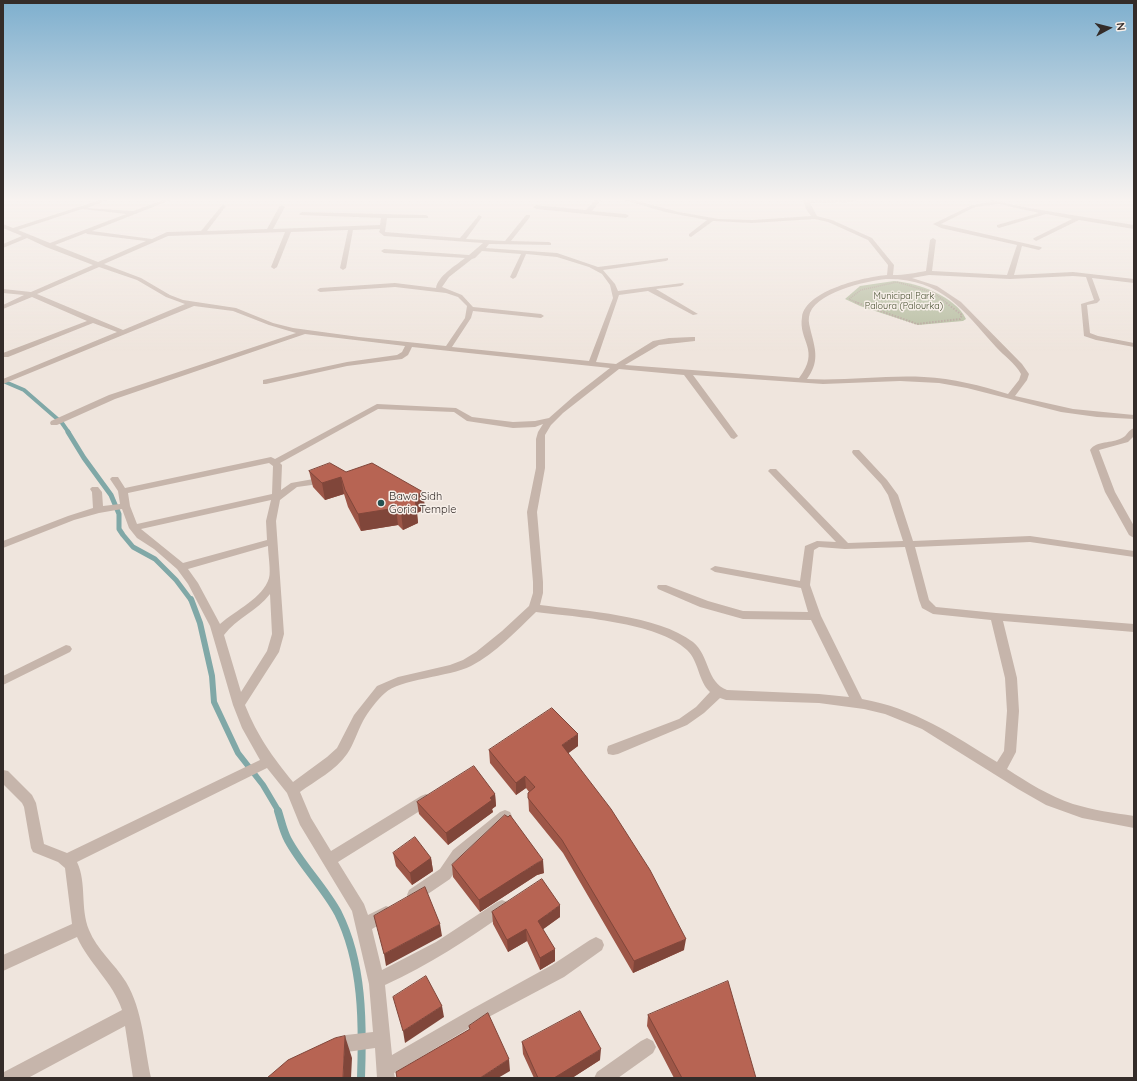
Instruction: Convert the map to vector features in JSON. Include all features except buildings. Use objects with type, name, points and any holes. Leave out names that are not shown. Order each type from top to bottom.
[{"type":"street","points":[[59,250],[146,282],[175,300],[234,309],[271,324],[304,332],[687,373],[801,381],[843,382],[924,379],[960,384],[1071,411],[1098,415],[1134,417]]},
{"type":"street","points":[[3,307],[128,250]]},
{"type":"street","points":[[274,267],[281,250]]},
{"type":"street","points":[[343,268],[347,250]]},
{"type":"street","points":[[448,348],[468,318],[470,310],[466,301],[460,296],[440,289],[440,283],[480,250]]},
{"type":"street","points":[[497,250],[557,254],[598,270],[607,276],[616,293],[592,364]]},
{"type":"street","points":[[879,250],[891,265],[890,280]]},
{"type":"street","points":[[928,273],[931,250]]},
{"type":"street","points":[[1010,277],[1018,250]]},
{"type":"street","points":[[384,251],[473,256]]},
{"type":"street","points":[[513,277],[524,253]]},
{"type":"street","points":[[598,270],[666,259]]},
{"type":"street","points":[[905,279],[912,275],[928,273],[1010,277],[1069,274],[1134,281]]},
{"type":"street","points":[[1088,275],[1097,300],[1095,302],[1084,304],[1088,334],[1096,338],[1134,345]]},
{"type":"street","points":[[801,381],[810,368],[813,351],[805,318],[807,312],[818,300],[839,289],[870,280],[905,279],[938,289],[959,303],[1018,365],[1025,374],[1023,380],[1010,397]]},
{"type":"street","points":[[616,293],[680,284]]},
{"type":"street","points":[[320,290],[395,285],[448,291]]},
{"type":"street","points":[[650,289],[695,314]]},
{"type":"street","points":[[3,291],[31,294],[93,321],[123,332]]},
{"type":"street","points":[[5,381],[194,304]]},
{"type":"street","points":[[470,310],[541,316]]},
{"type":"street","points":[[5,355],[93,321]]},
{"type":"street","points":[[54,423],[112,397],[304,332]]},
{"type":"street","points":[[292,790],[332,761],[342,751],[365,709],[381,689],[388,684],[452,669],[467,663],[490,648],[534,608],[538,593],[538,575],[532,511],[540,472],[541,433],[551,420],[581,394],[618,366],[655,343],[692,339]]},
{"type":"street","points":[[266,382],[347,364],[399,357],[405,353],[410,344]]},
{"type":"street","points":[[687,373],[734,436]]},
{"type":"street","points":[[123,491],[266,460],[275,462],[377,406],[456,410],[470,419],[526,426],[551,420]]},
{"type":"street","points":[[1134,431],[1125,440],[1097,447],[1094,450],[1110,492],[1134,535]]},
{"type":"street","points":[[856,452],[884,482],[893,495],[909,544],[926,606],[933,610],[996,617],[1134,628]]},
{"type":"street","points":[[239,705],[273,652],[278,634],[271,521],[276,497],[278,465],[275,462]]},
{"type":"street","points":[[773,471],[845,546]]},
{"type":"street","points":[[115,479],[123,491],[123,506],[134,528],[141,536],[158,547],[181,567],[193,582],[216,626],[239,705],[264,764],[292,790],[305,821],[359,909],[377,980],[376,1040],[385,1073],[491,1007],[540,982],[584,955],[596,945]]},
{"type":"street","points":[[134,528],[276,497],[294,485],[319,481]]},
{"type":"street","points":[[95,489],[101,509]]},
{"type":"street","points":[[3,545],[57,523],[101,509],[123,506]]},
{"type":"street","points":[[858,702],[815,616],[805,584],[809,548],[817,544],[858,547],[1030,539],[1134,554]]},
{"type":"street","points":[[181,567],[272,542]]},
{"type":"street","points":[[715,569],[805,584]]},
{"type":"street","points":[[218,635],[230,620],[263,599],[269,591],[274,577]]},
{"type":"street","points":[[662,586],[704,604],[743,615],[815,616]]},
{"type":"street","points":[[534,608],[639,624],[678,637],[690,645],[699,658],[711,686],[718,692],[726,695],[805,697],[858,702],[890,710],[924,724],[1028,788],[1067,807],[1134,822]]},
{"type":"street","points":[[996,617],[1011,678],[1012,711],[1010,752],[999,770]]},
{"type":"street","points":[[3,681],[66,649]]},
{"type":"street","points":[[613,750],[683,722],[700,710],[718,692]]},
{"type":"street","points":[[3,775],[27,799],[31,807],[38,848],[45,853],[68,859],[264,764]]},
{"type":"street","points":[[328,860],[426,800]]},
{"type":"street","points":[[363,926],[401,904],[444,874],[458,855],[505,816]]},
{"type":"street","points":[[68,859],[73,867],[75,877],[76,909],[80,928],[85,939],[119,986],[132,1014],[142,1078]]},
{"type":"street","points":[[377,980],[401,970],[442,947],[516,898]]},
{"type":"street","points":[[3,963],[80,928]]},
{"type":"street","points":[[10,1078],[132,1014]]},
{"type":"street","points":[[322,1054],[346,1044],[376,1040]]},
{"type":"street","points":[[603,1078],[647,1047]]},
{"type":"path","points":[[890,280],[934,293],[962,315],[960,319],[917,324],[849,299],[855,291],[862,288],[871,288],[890,280]]},
{"type":"green space","name":"Municipal Park Paloura (Palourka)","points":[[894,281],[904,282],[924,288],[945,297],[961,311],[966,319],[963,321],[918,325],[860,306],[845,299],[860,286]]},
{"type":"waterway","points":[[3,381],[24,390],[62,423],[69,433]]},
{"type":"waterway","points":[[68,432],[84,458],[111,495],[119,514],[119,529],[123,535],[133,547],[155,559],[176,580],[191,600]]},
{"type":"waterway","points":[[191,599],[200,623],[212,676],[214,702],[238,753],[263,785],[279,812]]},
{"type":"waterway","points":[[278,811],[288,840],[332,903],[346,932],[357,973],[360,994],[362,1036],[361,1078]]},
{"type":"place","name":"Bawa Sidh Goria Temple","points":[[381,503]]}]
